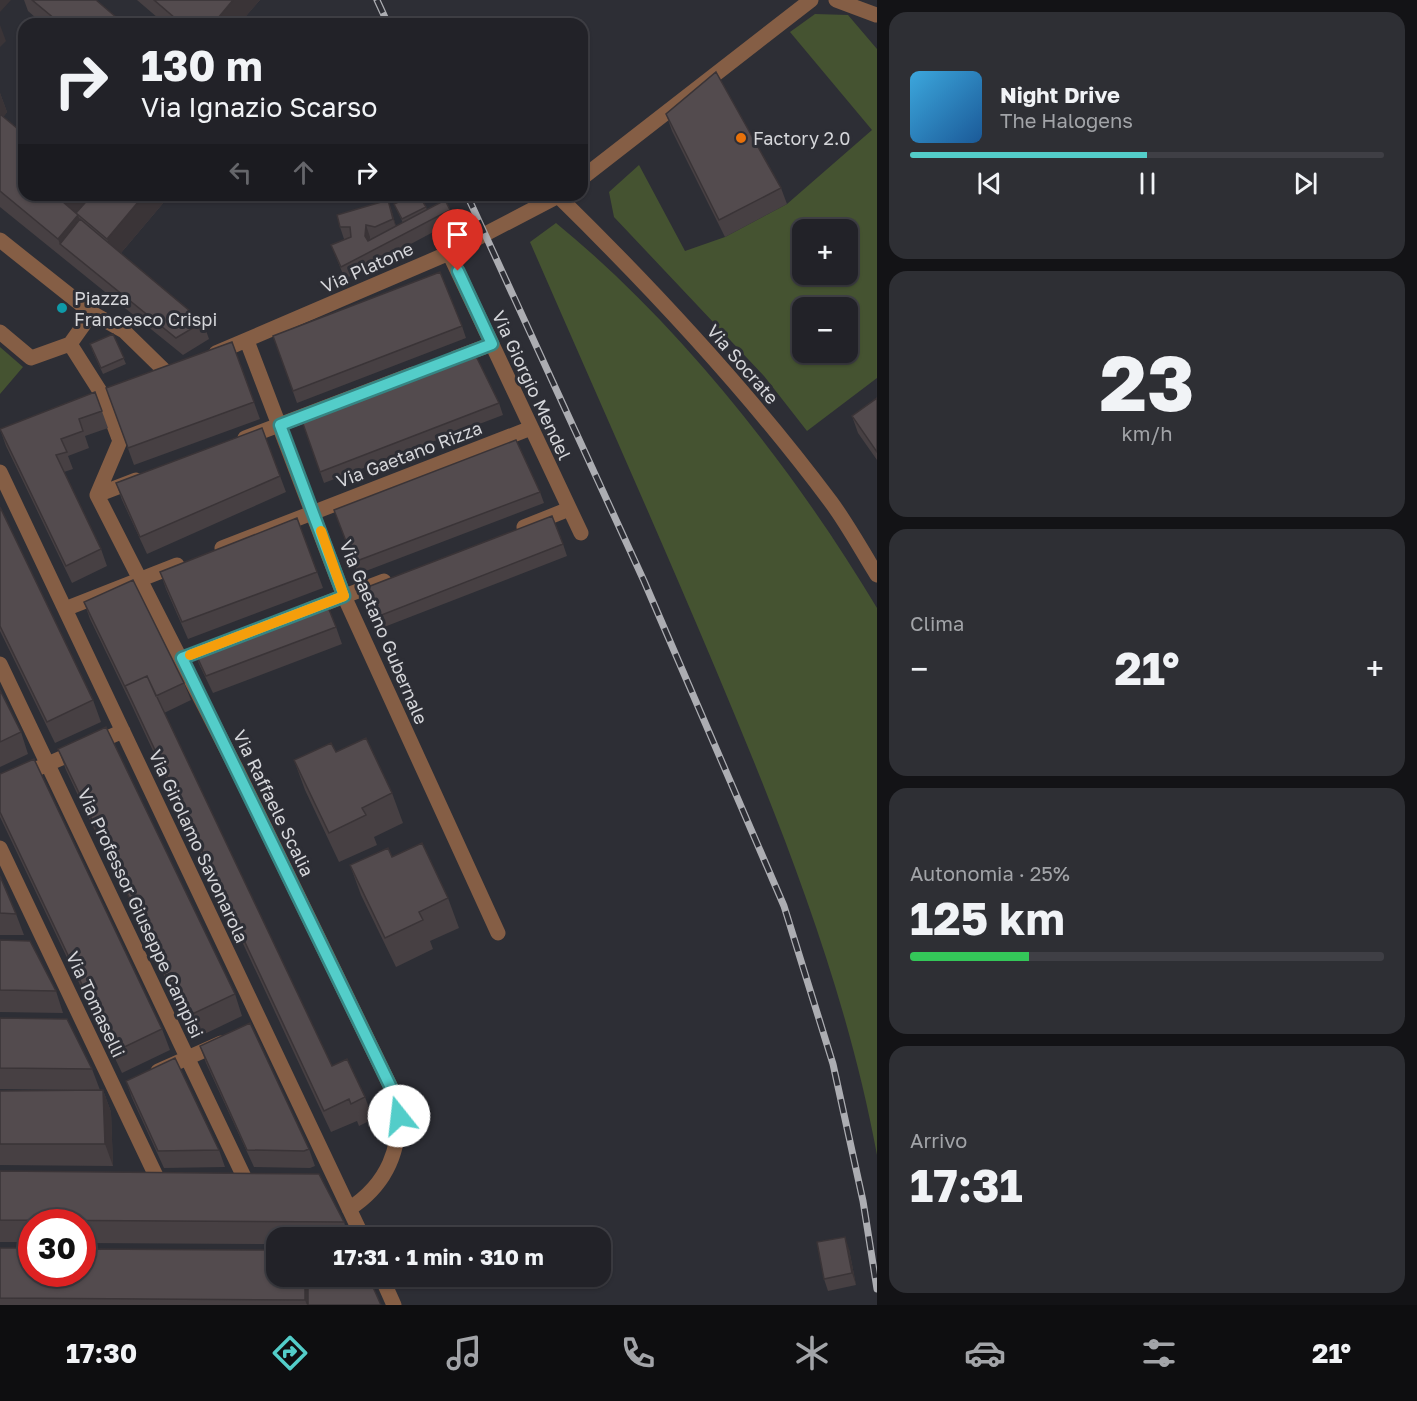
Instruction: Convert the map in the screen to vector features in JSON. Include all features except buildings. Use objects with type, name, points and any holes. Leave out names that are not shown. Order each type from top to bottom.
[{"type":"street","points":[[836,0],[875,10]]},
{"type":"street","points":[[588,173],[813,1]]},
{"type":"street","name":"Via Platone","points":[[206,357],[449,253],[549,201]]},
{"type":"street","name":"Via Socrate","points":[[564,201],[647,284],[748,397],[832,504],[877,575]]},
{"type":"street","points":[[0,240],[92,313],[124,331],[168,373]]},
{"type":"street","name":"Via Giorgio Mendel","points":[[449,253],[581,533]]},
{"type":"street","points":[[0,332],[30,358],[70,344],[92,313]]},
{"type":"street","name":"Via Gaetano Gubernale","points":[[247,341],[314,512],[344,596],[498,933]]},
{"type":"street","points":[[70,344],[104,399],[120,441],[97,495]]},
{"type":"street","points":[[226,446],[492,344]]},
{"type":"street","points":[[146,381],[186,365]]},
{"type":"street","name":"Via Gaetano Rizza","points":[[65,609],[531,428]]},
{"type":"street","name":"Via Girolamo Savonarola","points":[[0,472],[123,731],[256,1027],[358,1227]]},
{"type":"street","points":[[97,495],[151,474]]},
{"type":"street","name":"Via Raffaele Scalia","points":[[97,495],[140,580],[187,656],[398,1102],[401,1130],[391,1163],[368,1196],[349,1209]]},
{"type":"street","points":[[505,534],[569,509]]},
{"type":"street","points":[[290,617],[398,576]]},
{"type":"street","name":"Via Professor Giuseppe Campisi","points":[[0,664],[188,1058],[251,1179],[223,1179]]},
{"type":"street","points":[[0,785],[123,731]]},
{"type":"street","name":"Via Tomaselli","points":[[0,848],[6,873],[49,951],[162,1178],[134,1178]]},
{"type":"street","points":[[30,951],[49,951]]},
{"type":"street","points":[[64,1027],[85,1027]]},
{"type":"street","points":[[147,1077],[230,1039]]},
{"type":"street","points":[[99,1102],[121,1093]]},
{"type":"street","points":[[313,1179],[335,1179]]},
{"type":"street","points":[[386,1287],[394,1305]]},
{"type":"green space","points":[[815,14],[848,15],[877,49],[877,378],[807,431],[764,376],[614,217],[609,192],[639,165],[685,251],[725,237],[787,204],[872,130],[790,32]]},
{"type":"green space","points":[[556,223],[647,306],[732,402],[810,504],[877,608],[877,1155],[848,1030],[810,908],[788,848],[693,616],[530,242]]},
{"type":"green space","points":[[0,347],[23,367],[0,394]]},
{"type":"railway","points":[[377,0],[385,18]]},
{"type":"railway","points":[[470,201],[644,581],[784,906],[833,1064],[863,1201],[877,1289]]},
{"type":"slow traffic","points":[[190,655],[344,596],[321,531]]},
{"type":"place","name":"Factory 2.0","points":[[741,138]]},
{"type":"place","name":"Piazza Francesco Crispi","points":[[62,308]]},
{"type":"route","points":[[399,1116],[398,1102],[182,658],[344,596],[280,425],[492,344],[458,271]]}]
